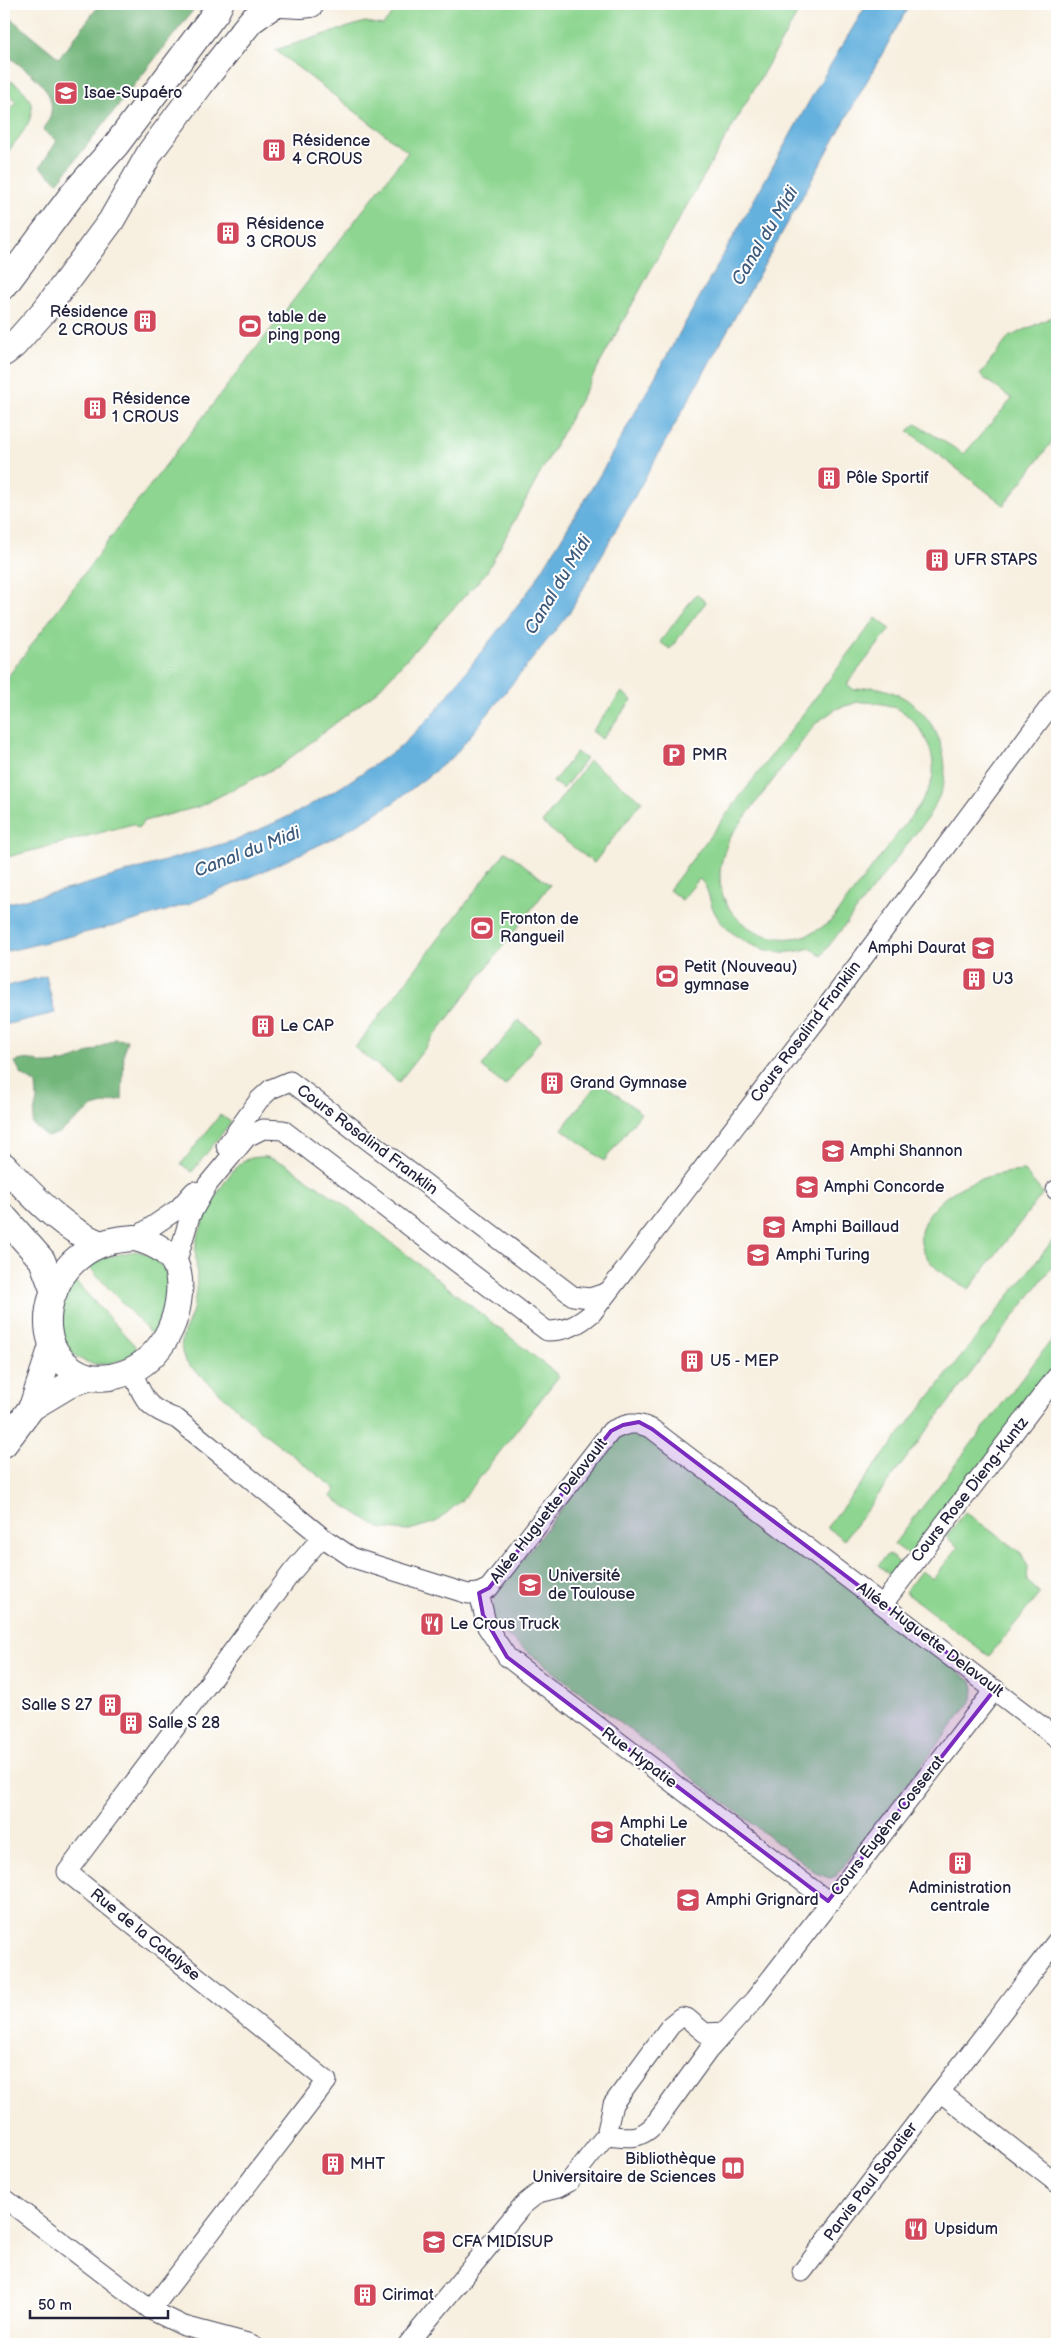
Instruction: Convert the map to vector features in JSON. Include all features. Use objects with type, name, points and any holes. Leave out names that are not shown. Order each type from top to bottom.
[{"type":"street","points":[[4,286],[72,195],[116,145],[216,12],[220,4]]},
{"type":"street","points":[[4,353],[14,345],[46,309],[111,221],[151,151],[204,80],[251,21],[275,4]]},
{"type":"street","points":[[281,4],[301,6],[311,4]]},
{"type":"street","name":"Cours Rosalind Franklin","points":[[176,1264],[190,1216],[208,1184],[247,1137],[263,1129],[283,1130],[547,1331],[560,1331],[578,1324],[592,1313],[825,1009],[1057,697]]},
{"type":"street","name":"Cours Rosalind Franklin","points":[[135,1238],[178,1209],[196,1189],[259,1100],[271,1089],[290,1082],[574,1296],[590,1298],[605,1294]]},
{"type":"street","points":[[4,1166],[56,1218],[81,1236],[100,1244]]},
{"type":"street","points":[[4,1217],[42,1260],[54,1292]]},
{"type":"street","points":[[32,1406],[72,1383],[88,1378],[116,1376],[132,1371],[155,1353],[173,1324],[178,1306],[180,1285],[176,1264],[164,1251],[150,1242],[135,1238],[114,1240],[100,1244],[72,1263],[54,1292],[47,1328],[52,1346],[61,1360],[88,1378]]},
{"type":"street","points":[[4,1444],[32,1406],[52,1346]]},
{"type":"street","name":"Allée Huguette Delavault","points":[[132,1371],[146,1400],[155,1410],[177,1419],[322,1537],[353,1558],[468,1594],[480,1593],[489,1588],[611,1430],[623,1425],[639,1422],[652,1429],[1057,1738]]},
{"type":"street","name":"Cours Rose Dieng-Kuntz","points":[[883,1604],[1057,1376]]},
{"type":"street","name":"Rue de la Catalyse","points":[[151,2310],[327,2081],[67,1872],[292,1572],[322,1537]]},
{"type":"street","name":"Rue Hypatie","points":[[480,1593],[487,1627],[507,1658],[828,1901]]},
{"type":"street","name":"Cours Eugène Cosserat","points":[[606,2135],[632,2137],[645,2134],[654,2125],[708,2051],[754,2000],[828,1901],[995,1689]]},
{"type":"street","name":"Parvis Paul Sabatier","points":[[802,2272],[1057,1941]]},
{"type":"street","points":[[408,2344],[523,2205],[538,2193],[558,2188],[569,2182],[606,2135],[613,2104],[671,2025],[681,2017],[687,2018],[705,2033],[725,2032]]},
{"type":"street","points":[[940,2092],[1057,2183]]},
{"type":"street","points":[[8,2201],[151,2310],[184,2326],[251,2344]]},
{"type":"highlighted area","points":[[639,1422],[652,1429],[995,1689],[828,1901],[507,1657],[483,1615],[479,1593],[489,1588],[611,1431],[623,1425]]},
{"type":"green space","points":[[100,4],[198,4],[58,182],[40,167],[57,141],[43,130],[50,117],[49,95],[34,77],[4,53],[4,13],[59,58]]},
{"type":"green space","points":[[401,4],[803,4],[672,231],[486,573],[376,692],[281,765],[198,807],[144,821],[138,828],[133,824],[4,858],[4,682],[131,510],[408,152],[275,50],[365,22],[383,25]]},
{"type":"green space","points":[[12,81],[30,100],[32,109],[26,127],[4,157],[4,119],[16,102],[6,91]]},
{"type":"green space","points":[[1052,317],[1057,320],[1057,355],[1049,366],[1057,372],[1057,435],[1004,505],[908,431],[916,424],[964,454],[1012,399],[980,375],[1009,337]]},
{"type":"green space","points":[[696,594],[706,602],[670,649],[660,642]]},
{"type":"green space","points":[[876,618],[890,629],[847,684],[854,690],[873,687],[890,691],[918,708],[937,734],[942,749],[945,766],[943,787],[926,820],[821,956],[810,948],[795,952],[770,951],[742,940],[720,921],[703,882],[699,879],[682,900],[669,890]],"holes":[[[858,702],[882,704],[896,708],[919,727],[932,756],[933,775],[929,788],[919,806],[831,921],[814,932],[793,938],[768,936],[755,931],[735,916],[727,906],[722,894],[720,869],[730,837],[816,723],[836,709]]]},
{"type":"green space","points":[[622,692],[632,700],[602,739],[592,731]]},
{"type":"green space","points":[[576,752],[586,759],[563,789],[553,782]]},
{"type":"green space","points":[[589,761],[642,801],[594,863],[542,823]]},
{"type":"green space","name":"Fronton de Rangueil","points":[[506,851],[550,885],[399,1082],[355,1048]]},
{"type":"green space","points":[[518,1020],[541,1038],[505,1086],[482,1067]]},
{"type":"green space","points":[[115,1039],[127,1040],[124,1052],[122,1099],[93,1107],[59,1133],[47,1137],[32,1124],[37,1099],[36,1084],[22,1075],[15,1062],[31,1060],[49,1064],[67,1061],[84,1055]]},
{"type":"green space","points":[[599,1081],[641,1113],[604,1161],[562,1129]]},
{"type":"green space","points":[[220,1115],[231,1122],[192,1172],[181,1164]]},
{"type":"green space","points":[[256,1157],[266,1157],[286,1164],[342,1203],[559,1376],[463,1499],[436,1522],[406,1531],[380,1528],[331,1497],[336,1489],[260,1430],[186,1362],[182,1354],[182,1340],[194,1304],[197,1281],[196,1249],[200,1231],[215,1198],[234,1169],[247,1160]]},
{"type":"green space","points":[[1024,1171],[1043,1193],[969,1289],[948,1277],[929,1260],[922,1248],[923,1225],[929,1215],[937,1205],[957,1189],[995,1175]]},
{"type":"green space","points":[[1057,1235],[1057,1260],[844,1540],[827,1527]]},
{"type":"green space","points":[[136,1251],[151,1257],[160,1264],[166,1274],[168,1284],[163,1308],[154,1333],[151,1334],[90,1268],[90,1265],[106,1257]]},
{"type":"green space","points":[[76,1282],[137,1348],[137,1351],[113,1363],[100,1364],[78,1358],[70,1350],[64,1338],[61,1318],[67,1297],[73,1283]]},
{"type":"green space","points":[[1057,1333],[1057,1367],[912,1557],[894,1544]]},
{"type":"green space","points":[[634,1432],[651,1436],[972,1682],[974,1688],[973,1699],[836,1876],[830,1878],[818,1874],[502,1632],[494,1621],[492,1611],[494,1600],[500,1589],[615,1439],[624,1434]]},
{"type":"green space","points":[[965,1512],[1021,1553],[1028,1567],[1027,1581],[1040,1593],[989,1656],[905,1592],[921,1571],[933,1579],[958,1547],[946,1537]]},
{"type":"green space","points":[[888,1554],[904,1566],[895,1579],[878,1565]]},
{"type":"water","name":"Canal du Midi","points":[[867,4],[910,4],[570,612],[453,757],[393,803],[334,838],[253,876],[188,904],[130,922],[4,952],[4,904],[73,888],[239,839],[296,813],[341,787],[399,748],[435,712],[533,585],[604,468],[815,91]]},
{"type":"water","points":[[46,976],[55,1013],[4,1025],[4,987]]},
{"type":"place","name":"Isae-Supaéro","points":[[66,93]]},
{"type":"place","name":"Résidence 4 CROUS","points":[[274,150]]},
{"type":"place","name":"Résidence 3 CROUS","points":[[228,233]]},
{"type":"place","name":"Résidence 2 CROUS","points":[[145,321]]},
{"type":"place","name":"table de ping pong","points":[[250,326]]},
{"type":"place","name":"Résidence 1 CROUS","points":[[95,408]]},
{"type":"place","name":"Pôle Sportif","points":[[829,478]]},
{"type":"place","name":"UFR STAPS","points":[[937,560]]},
{"type":"place","name":"PMR","points":[[674,755]]},
{"type":"place","name":"Fronton de Rangueil","points":[[482,928]]},
{"type":"place","name":"Amphi Daurat","points":[[983,948]]},
{"type":"place","name":"Petit (Nouveau) gymnase","points":[[667,976]]},
{"type":"place","name":"U3","points":[[974,979]]},
{"type":"place","name":"Le CAP","points":[[263,1026]]},
{"type":"place","name":"Grand Gymnase","points":[[552,1083]]},
{"type":"place","name":"Amphi Shannon","points":[[833,1151]]},
{"type":"place","name":"Amphi Concorde","points":[[807,1187]]},
{"type":"place","name":"Amphi Baillaud","points":[[774,1227]]},
{"type":"place","name":"Amphi Turing","points":[[758,1255]]},
{"type":"place","name":"U5 - MEP","points":[[692,1361]]},
{"type":"place","name":"Université de Toulouse","points":[[530,1585]]},
{"type":"place","name":"Le Crous Truck","points":[[432,1624]]},
{"type":"place","name":"Salle S 27","points":[[110,1705]]},
{"type":"place","name":"Salle S 28","points":[[131,1723]]},
{"type":"place","name":"Amphi Le Chatelier","points":[[602,1832]]},
{"type":"place","name":"Administration centrale","points":[[960,1863]]},
{"type":"place","name":"Amphi Grignard","points":[[688,1900]]},
{"type":"place","name":"MHT","points":[[333,2164]]},
{"type":"place","name":"Bibliothèque Universitaire de Sciences","points":[[733,2168]]},
{"type":"place","name":"Upsidum","points":[[916,2229]]},
{"type":"place","name":"CFA MIDISUP","points":[[434,2242]]},
{"type":"place","name":"Cirimat","points":[[365,2295]]}]
